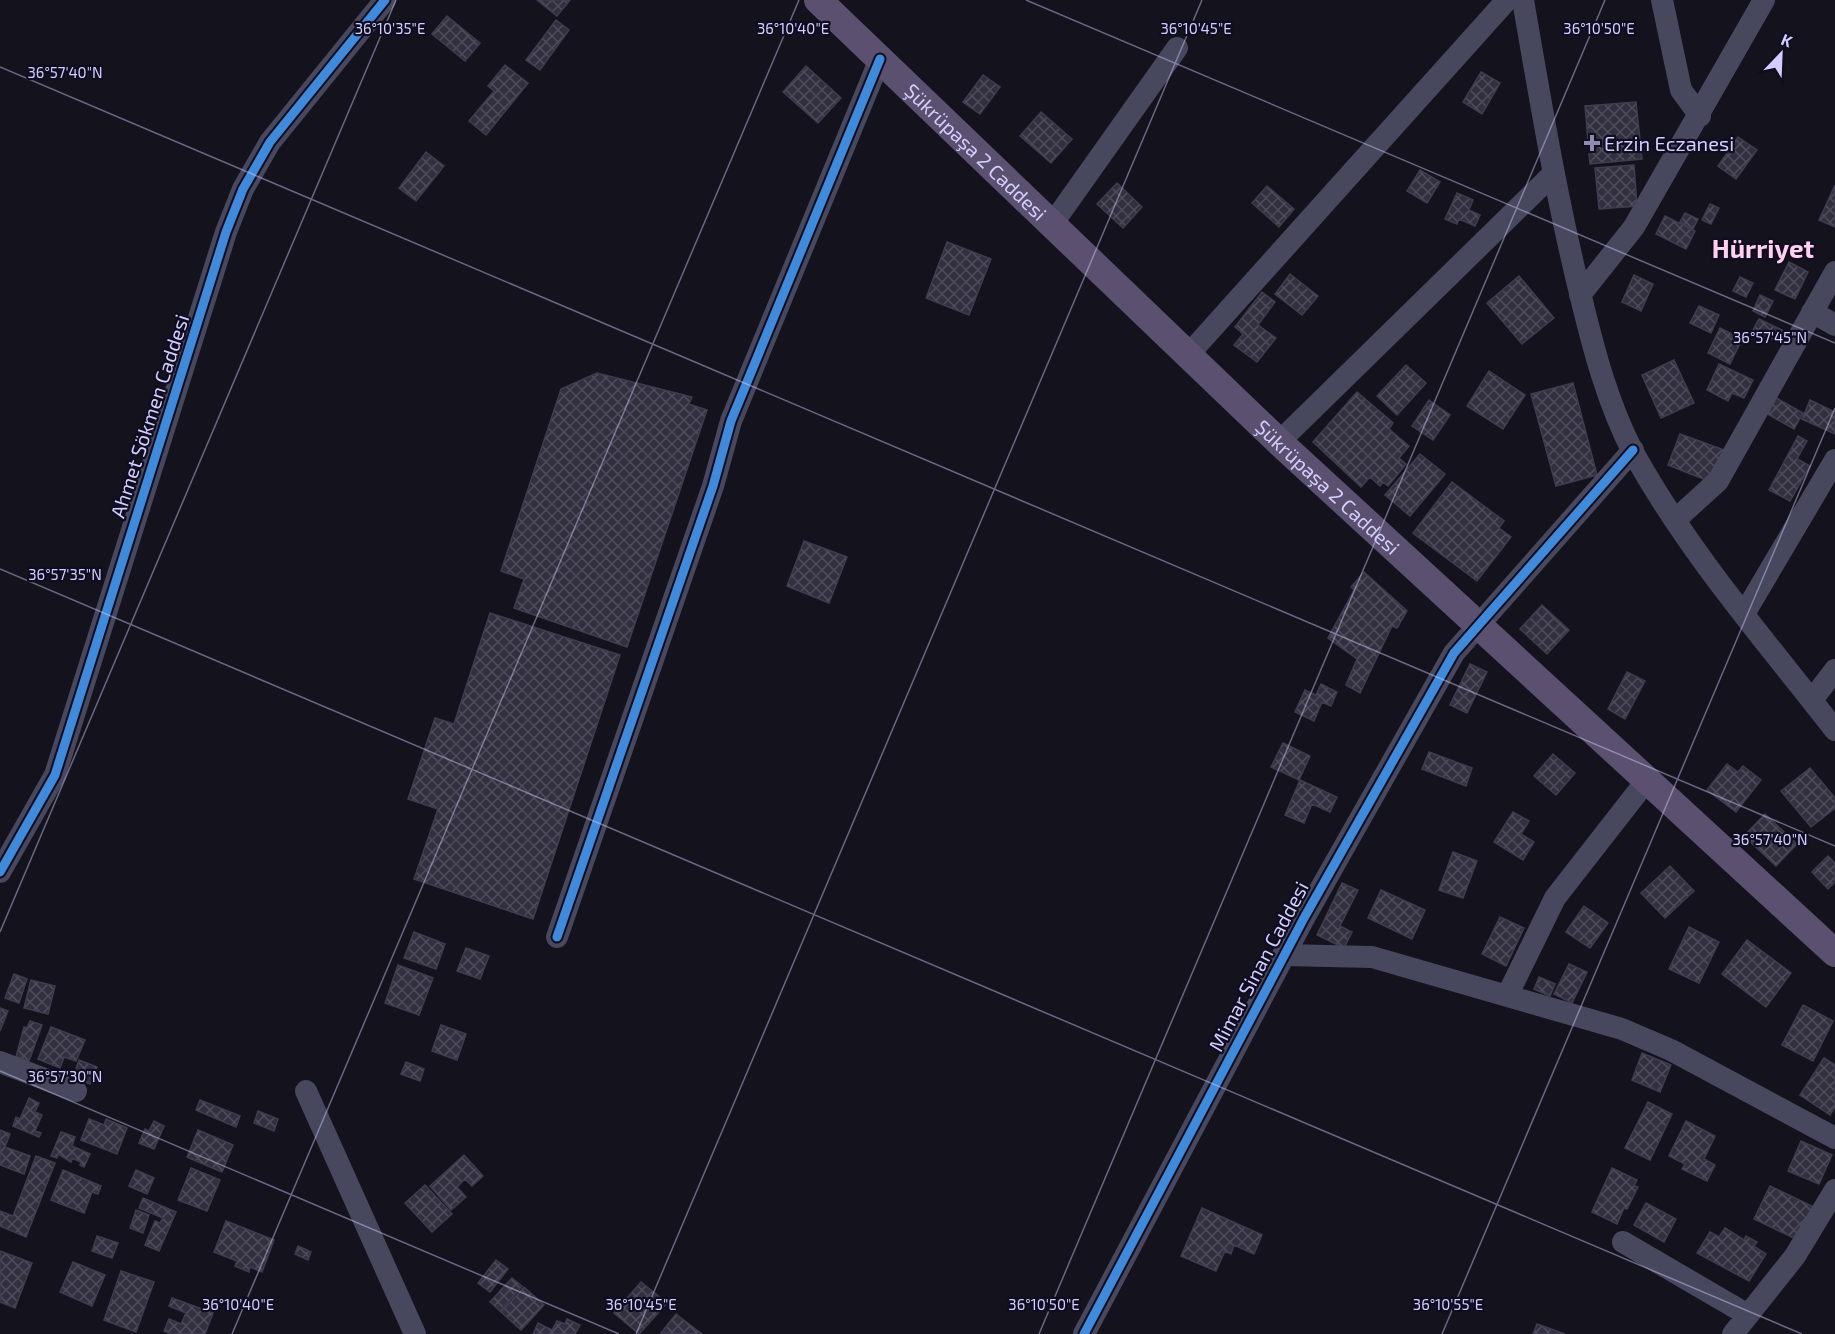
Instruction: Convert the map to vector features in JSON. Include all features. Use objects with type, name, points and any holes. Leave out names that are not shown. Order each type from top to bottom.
[{"type":"main road","name":"Şükrüpaşa 2 Caddesi","points":[[825,3],[1279,442],[1835,953]]},
{"type":"street","name":"Ahmet Sökmen Caddesi","points":[[0,872],[55,775],[226,232],[243,189],[270,142],[385,0]]},
{"type":"street","points":[[1189,354],[1507,0]]},
{"type":"street","points":[[1522,0],[1553,174],[1580,295],[1598,366],[1633,450],[1675,520],[1744,614],[1835,730]]},
{"type":"street","points":[[1662,0],[1681,90],[1700,116]]},
{"type":"street","points":[[1580,295],[1634,226],[1700,116],[1764,0]]},
{"type":"street","points":[[1053,223],[1177,48]]},
{"type":"street","points":[[557,937],[713,486],[731,422],[880,58]]},
{"type":"street","points":[[1279,442],[1553,174]]},
{"type":"street","points":[[1675,520],[1718,481],[1835,272]]},
{"type":"street","points":[[1812,312],[1835,325]]},
{"type":"street","name":"Mimar Sinan Caddesi","points":[[1084,1334],[1283,955],[1454,653],[1633,450]]},
{"type":"street","points":[[1744,614],[1835,460]]},
{"type":"street","points":[[1812,700],[1835,670]]},
{"type":"street","points":[[1508,994],[1555,898],[1647,780]]},
{"type":"street","points":[[1283,955],[1372,957],[1508,994],[1622,1029],[1671,1050],[1835,1138]]},
{"type":"street","points":[[0,1062],[76,1091]]},
{"type":"street","points":[[306,1091],[415,1334]]},
{"type":"street","points":[[1733,1334],[1795,1256],[1835,1190]]},
{"type":"street","points":[[1623,1242],[1748,1315]]},
{"type":"building","points":[[537,0],[570,0],[557,16]]},
{"type":"building","points":[[447,16],[480,43],[465,61],[432,34]]},
{"type":"building","points":[[556,20],[569,30],[540,70],[526,60]]},
{"type":"building","points":[[505,65],[528,83],[486,135],[469,121],[494,91],[488,86]]},
{"type":"building","points":[[806,66],[841,98],[818,123],[783,92]]},
{"type":"building","points":[[1481,72],[1500,83],[1482,114],[1463,102]]},
{"type":"building","points":[[983,75],[1000,87],[980,114],[963,102]]},
{"type":"building","points":[[1636,102],[1642,159],[1590,164],[1585,106]]},
{"type":"building","points":[[1041,112],[1072,139],[1051,163],[1020,136]]},
{"type":"building","points":[[1738,137],[1757,150],[1736,179],[1718,166]]},
{"type":"building","points":[[426,152],[444,166],[416,201],[399,188]]},
{"type":"building","points":[[1634,165],[1637,206],[1599,209],[1595,168]]},
{"type":"building","points":[[1420,170],[1440,182],[1427,203],[1407,191]]},
{"type":"building","points":[[1117,183],[1142,207],[1123,228],[1097,204]]},
{"type":"building","points":[[1835,185],[1835,227],[1819,220]]},
{"type":"building","points":[[1267,186],[1294,209],[1279,227],[1252,203]]},
{"type":"building","points":[[1457,193],[1473,200],[1469,210],[1480,215],[1475,226],[1459,219],[1457,224],[1445,219]]},
{"type":"building","points":[[1710,204],[1719,208],[1711,224],[1702,220]]},
{"type":"building","points":[[1685,213],[1698,219],[1693,229],[1680,222]]},
{"type":"building","points":[[1665,216],[1695,231],[1686,249],[1656,234]]},
{"type":"building","points":[[947,242],[991,259],[969,315],[926,298]]},
{"type":"building","points":[[1789,262],[1808,272],[1795,299],[1775,290]]},
{"type":"building","points":[[1290,274],[1318,296],[1302,315],[1275,294]]},
{"type":"building","points":[[1634,275],[1653,284],[1641,311],[1622,302]]},
{"type":"building","points":[[1519,276],[1554,318],[1522,344],[1487,303]]},
{"type":"building","points":[[1740,277],[1753,283],[1746,297],[1733,291]]},
{"type":"building","points":[[1262,292],[1275,302],[1258,325],[1276,338],[1257,362],[1234,345],[1243,334],[1235,327]]},
{"type":"building","points":[[1760,295],[1773,301],[1765,317],[1753,311]]},
{"type":"building","points":[[1699,306],[1719,315],[1711,333],[1690,323]]},
{"type":"building","points":[[1759,319],[1786,332],[1781,343],[1753,330]]},
{"type":"building","points":[[1720,328],[1742,339],[1730,364],[1708,353]]},
{"type":"building","points":[[1674,360],[1694,403],[1661,418],[1642,375]]},
{"type":"building","points":[[1719,364],[1753,380],[1744,398],[1732,393],[1728,401],[1707,390]]},
{"type":"building","points":[[1406,365],[1426,383],[1397,415],[1377,396]]},
{"type":"building","points":[[1489,371],[1525,395],[1503,429],[1467,406]]},
{"type":"building","points":[[597,373],[692,397],[689,404],[707,410],[627,647],[514,608],[524,579],[501,571],[561,389]]},
{"type":"building","points":[[1573,383],[1597,475],[1556,486],[1531,394]]},
{"type":"building","points":[[1357,392],[1393,423],[1389,429],[1409,446],[1399,458],[1406,464],[1388,486],[1383,482],[1380,486],[1370,477],[1361,487],[1313,442]]},
{"type":"building","points":[[1773,396],[1803,413],[1794,429],[1764,412]]},
{"type":"building","points":[[1429,400],[1450,415],[1433,440],[1412,426]]},
{"type":"building","points":[[1810,400],[1835,412],[1835,434],[1802,419]]},
{"type":"building","points":[[1680,434],[1724,450],[1711,482],[1668,465]]},
{"type":"building","points":[[1798,436],[1807,441],[1797,459],[1810,466],[1790,501],[1769,490]]},
{"type":"building","points":[[1420,454],[1445,474],[1410,516],[1385,495]]},
{"type":"building","points":[[1452,482],[1504,521],[1499,528],[1511,537],[1477,581],[1413,533]]},
{"type":"building","points":[[804,541],[847,557],[829,603],[787,586]]},
{"type":"building","points":[[1364,572],[1407,611],[1397,628],[1392,626],[1360,693],[1346,685],[1357,659],[1328,638],[1354,590],[1351,587]]},
{"type":"building","points":[[1542,605],[1569,630],[1547,654],[1520,629]]},
{"type":"building","points":[[490,613],[620,655],[533,919],[414,879],[438,809],[408,799],[435,718],[454,724]]},
{"type":"building","points":[[1470,664],[1487,672],[1467,713],[1450,705]]},
{"type":"building","points":[[1627,672],[1645,681],[1625,719],[1608,709]]},
{"type":"building","points":[[1321,684],[1337,692],[1331,706],[1322,702],[1314,721],[1295,712],[1305,690],[1316,695]]},
{"type":"building","points":[[1283,743],[1310,756],[1299,780],[1271,767]]},
{"type":"building","points":[[1429,752],[1472,768],[1466,786],[1422,769]]},
{"type":"building","points":[[1553,754],[1575,773],[1556,795],[1534,776]]},
{"type":"building","points":[[1727,764],[1738,772],[1743,766],[1761,780],[1736,812],[1707,790]]},
{"type":"building","points":[[1810,768],[1835,798],[1835,808],[1811,827],[1781,791]]},
{"type":"building","points":[[1300,780],[1337,797],[1330,812],[1312,804],[1304,823],[1285,815]]},
{"type":"building","points":[[1513,812],[1529,821],[1521,834],[1534,842],[1523,860],[1494,842]]},
{"type":"building","points":[[1765,814],[1797,844],[1776,866],[1744,836]]},
{"type":"building","points":[[1453,852],[1477,861],[1463,898],[1439,890]]},
{"type":"building","points":[[1828,856],[1835,863],[1835,882],[1828,889],[1812,872]]},
{"type":"building","points":[[1670,866],[1694,891],[1665,918],[1641,893]]},
{"type":"building","points":[[1342,883],[1358,890],[1340,926],[1352,932],[1344,948],[1317,935]]},
{"type":"building","points":[[1381,890],[1425,910],[1412,939],[1368,918]]},
{"type":"building","points":[[1584,906],[1608,923],[1590,948],[1566,932]]},
{"type":"building","points":[[1500,917],[1524,928],[1506,966],[1482,954]]},
{"type":"building","points":[[1689,927],[1719,942],[1699,983],[1669,969]]},
{"type":"building","points":[[414,932],[445,944],[436,969],[404,958]]},
{"type":"building","points":[[1747,940],[1791,973],[1766,1007],[1722,974]]},
{"type":"building","points":[[466,948],[489,956],[480,979],[457,971]]},
{"type":"building","points":[[1569,964],[1587,972],[1572,1003],[1554,994]]},
{"type":"building","points":[[398,965],[433,978],[419,1015],[385,1003]]},
{"type":"building","points":[[14,974],[27,979],[19,1003],[5,998]]},
{"type":"building","points":[[1539,977],[1555,984],[1550,996],[1534,989]]},
{"type":"building","points":[[31,980],[55,986],[48,1014],[24,1008]]},
{"type":"building","points":[[1803,1005],[1833,1021],[1813,1061],[1782,1045]]},
{"type":"building","points":[[0,1008],[8,1011],[0,1031]]},
{"type":"building","points":[[30,1021],[42,1025],[29,1061],[16,1057],[24,1027],[27,1028]]},
{"type":"building","points":[[441,1025],[466,1034],[457,1060],[432,1051]]},
{"type":"building","points":[[51,1027],[85,1040],[76,1061],[64,1057],[60,1068],[38,1059]]},
{"type":"building","points":[[1642,1053],[1671,1065],[1660,1092],[1632,1080]]},
{"type":"building","points":[[1824,1058],[1835,1065],[1835,1107],[1830,1115],[1800,1095]]},
{"type":"building","points":[[79,1060],[97,1067],[90,1084],[73,1077]]},
{"type":"building","points":[[406,1062],[424,1069],[420,1081],[401,1074]]},
{"type":"building","points":[[29,1098],[39,1103],[35,1112],[42,1115],[35,1131],[41,1133],[39,1137],[13,1126],[16,1117],[20,1119]]},
{"type":"building","points":[[200,1100],[240,1116],[236,1127],[196,1110]]},
{"type":"building","points":[[1648,1102],[1672,1114],[1650,1160],[1625,1148]]},
{"type":"building","points":[[258,1111],[278,1119],[274,1131],[254,1123]]},
{"type":"building","points":[[89,1119],[104,1125],[106,1119],[127,1128],[117,1154],[81,1140]]},
{"type":"building","points":[[154,1121],[164,1126],[154,1149],[139,1143],[145,1129],[149,1131]]},
{"type":"building","points":[[1686,1121],[1715,1136],[1704,1159],[1715,1165],[1707,1181],[1682,1169],[1685,1164],[1669,1156]]},
{"type":"building","points":[[0,1130],[10,1134],[5,1147],[30,1156],[24,1174],[0,1165]]},
{"type":"building","points":[[198,1130],[233,1145],[222,1172],[187,1157]]},
{"type":"building","points":[[61,1132],[75,1137],[72,1146],[90,1154],[84,1167],[80,1165],[81,1162],[72,1158],[71,1162],[58,1154],[57,1158],[51,1156]]},
{"type":"building","points":[[1801,1141],[1832,1155],[1819,1184],[1788,1171]]},
{"type":"building","points":[[464,1155],[483,1176],[472,1186],[465,1179],[457,1187],[466,1197],[451,1210],[430,1186]]},
{"type":"building","points":[[36,1156],[55,1163],[26,1237],[0,1226],[0,1211],[13,1216]]},
{"type":"building","points":[[191,1168],[220,1180],[207,1211],[178,1200]]},
{"type":"building","points":[[1612,1168],[1637,1180],[1634,1186],[1638,1187],[1627,1209],[1624,1208],[1617,1224],[1592,1212]]},
{"type":"building","points":[[63,1170],[101,1186],[98,1194],[92,1192],[84,1213],[51,1200]]},
{"type":"building","points":[[136,1170],[154,1178],[147,1194],[129,1186]]},
{"type":"building","points":[[425,1185],[452,1214],[432,1232],[405,1203]]},
{"type":"building","points":[[1770,1186],[1814,1207],[1798,1240],[1754,1219]]},
{"type":"building","points":[[143,1198],[176,1212],[159,1251],[145,1245],[155,1221],[160,1223],[163,1218],[139,1208]]},
{"type":"building","points":[[1646,1203],[1676,1219],[1664,1242],[1634,1225]]},
{"type":"building","points":[[1202,1208],[1262,1235],[1254,1254],[1234,1245],[1231,1254],[1225,1251],[1216,1271],[1181,1256]]},
{"type":"building","points":[[136,1210],[149,1215],[143,1233],[130,1228]]},
{"type":"building","points":[[226,1221],[274,1240],[262,1272],[250,1267],[249,1272],[235,1266],[237,1261],[214,1252]]},
{"type":"building","points":[[1725,1228],[1744,1240],[1746,1236],[1757,1242],[1754,1246],[1766,1254],[1749,1281],[1697,1253],[1710,1232],[1719,1237]]},
{"type":"building","points":[[97,1236],[118,1243],[112,1258],[92,1251]]},
{"type":"building","points":[[298,1246],[311,1252],[308,1260],[295,1254]]},
{"type":"building","points":[[0,1251],[32,1263],[15,1308],[0,1302]]},
{"type":"building","points":[[496,1260],[508,1269],[490,1292],[478,1283]]},
{"type":"building","points":[[73,1262],[105,1275],[92,1306],[60,1292]]},
{"type":"building","points":[[121,1271],[154,1282],[136,1332],[104,1320]]},
{"type":"building","points":[[512,1278],[522,1286],[500,1311],[490,1302]]},
{"type":"building","points":[[641,1282],[667,1303],[639,1334],[614,1313]]},
{"type":"building","points":[[524,1287],[544,1305],[521,1330],[501,1312]]},
{"type":"building","points":[[172,1298],[213,1313],[205,1334],[171,1334],[164,1331],[169,1319],[181,1324],[186,1313],[169,1306]]},
{"type":"building","points":[[676,1314],[702,1334],[661,1333]]},
{"type":"building","points":[[567,1319],[580,1325],[575,1334],[533,1334],[538,1323],[552,1330],[557,1321],[565,1324]]},
{"type":"building","points":[[1537,1324],[1565,1334],[1533,1334]]},
{"type":"cycle path","points":[[0,872],[55,775],[226,232],[243,189],[270,142],[385,0]]},
{"type":"cycle path","points":[[557,937],[713,486],[731,421],[880,59]]},
{"type":"cycle path","points":[[1084,1334],[1304,918],[1454,653],[1633,450]]},
{"type":"place","name":"Erzin Eczanesi","points":[[1592,143]]},
{"type":"district","name":"Hürriyet","points":[[1763,247]]}]
